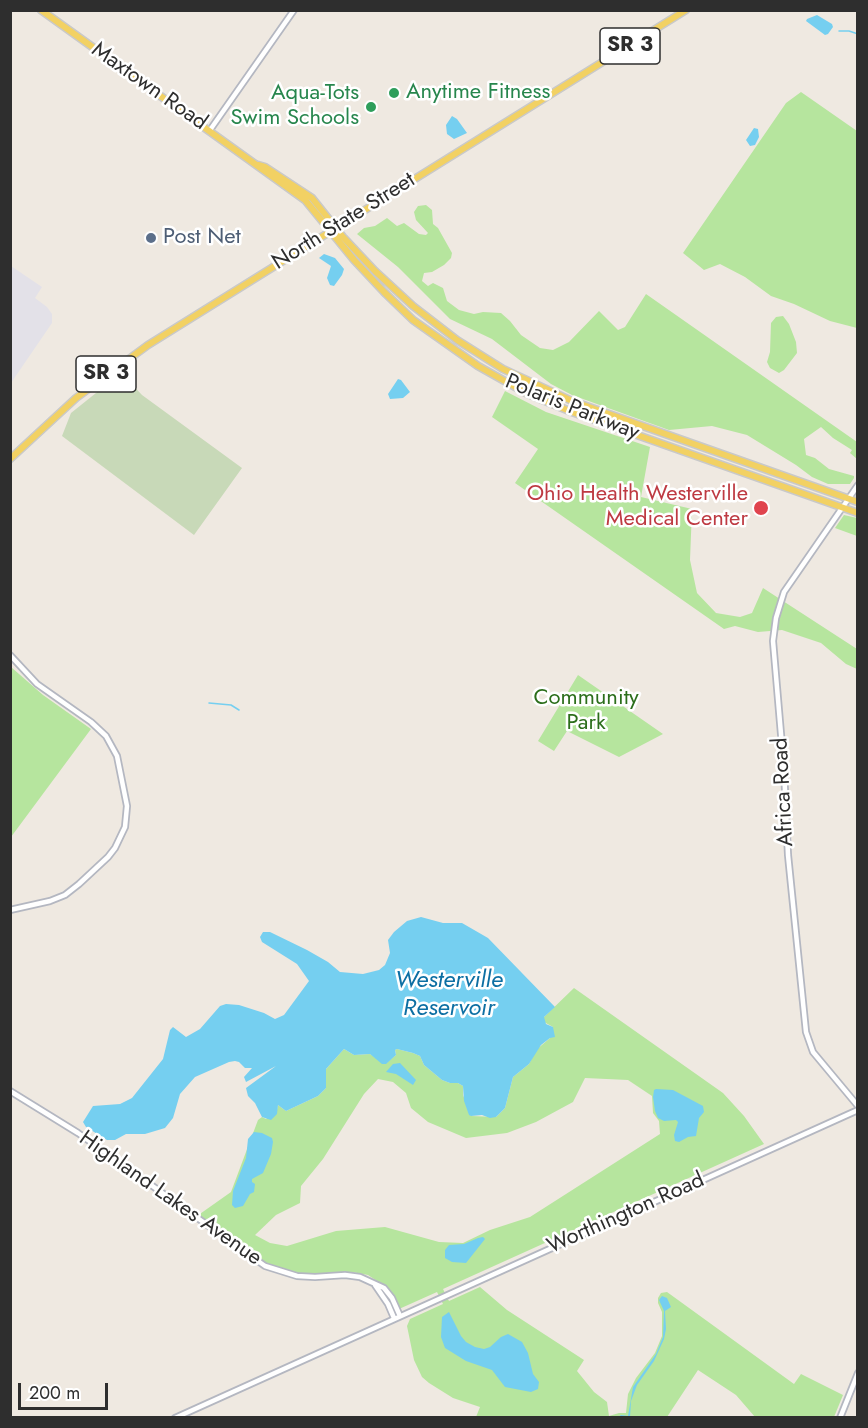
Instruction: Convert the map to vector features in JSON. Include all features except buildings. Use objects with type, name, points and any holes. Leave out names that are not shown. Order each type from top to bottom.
[{"type":"main road","name":"Maxtown Road","points":[[40,10],[257,164],[266,167],[305,200],[333,229]]},
{"type":"main road","name":"North State Street","points":[[14,452],[120,363],[686,10]]},
{"type":"main road","name":"Maxtown Road","points":[[275,176],[312,198],[333,229]]},
{"type":"main road","name":"Polaris Parkway","points":[[333,229],[388,284],[424,315],[457,340],[508,372],[574,402],[858,502]]},
{"type":"main road","name":"Polaris Parkway","points":[[333,229],[374,283],[413,320],[458,353],[503,380],[572,412],[858,513]]},
{"type":"main road","name":"SR 3","points":[[10,459],[14,452]]},
{"type":"street","points":[[210,130],[294,10]]},
{"type":"street","name":"Africa Road","points":[[858,485],[784,591],[776,618],[773,640],[784,769],[788,855],[806,1032],[813,1052],[858,1108]]},
{"type":"street","points":[[10,656],[37,684],[97,727],[110,742],[119,763],[127,798],[127,810],[123,832],[115,848],[79,884],[65,895],[50,901],[10,910]]},
{"type":"street","name":"Highland Lakes Avenue","points":[[10,1091],[78,1133],[265,1266],[297,1276],[354,1275],[374,1283],[397,1317]]},
{"type":"street","name":"Worthington Road","points":[[176,1418],[858,1108]]},
{"type":"street","points":[[840,1418],[858,1373]]},
{"type":"shaded area","points":[[11,266],[42,287],[35,298],[52,314],[52,323],[11,383]]},
{"type":"green space","points":[[801,92],[857,131],[857,328],[830,321],[771,296],[745,277],[720,264],[704,270],[683,253],[786,103]]},
{"type":"green space","points":[[426,205],[432,210],[433,224],[438,228],[452,253],[451,258],[444,265],[432,272],[424,273],[422,281],[428,286],[433,283],[443,288],[447,301],[459,310],[474,314],[501,313],[521,335],[540,348],[553,350],[569,342],[599,311],[618,330],[625,327],[646,294],[857,442],[857,459],[850,453],[852,450],[821,427],[804,439],[806,455],[815,458],[829,469],[854,476],[854,478],[850,484],[828,484],[812,477],[747,435],[712,426],[669,430],[572,395],[551,384],[492,339],[450,319],[398,267],[357,234],[364,228],[375,226],[387,218],[397,226],[404,223],[419,234],[426,235],[428,233],[416,220],[414,212],[418,206]]},
{"type":"green space","points":[[783,316],[796,342],[797,353],[779,373],[770,368],[767,362],[770,352],[771,323],[776,317]]},
{"type":"green space","points":[[121,373],[142,395],[242,468],[194,535],[62,436],[71,413]]},
{"type":"green space","points":[[505,391],[546,412],[650,447],[641,497],[692,509],[690,560],[697,593],[716,613],[740,617],[752,613],[763,588],[857,649],[857,669],[846,664],[821,643],[782,630],[758,632],[735,626],[724,629],[515,483],[538,449],[492,417]]},
{"type":"green space","points":[[844,515],[857,518],[857,536],[835,528]]},
{"type":"green space","points":[[11,667],[43,695],[91,729],[11,837]]},
{"type":"green space","name":"Community Park","points":[[578,675],[663,734],[619,757],[567,731],[554,751],[538,741]]},
{"type":"green space","points":[[574,988],[723,1093],[744,1116],[764,1144],[443,1289],[449,1301],[480,1287],[507,1310],[584,1360],[577,1371],[594,1392],[607,1402],[609,1416],[626,1413],[628,1394],[636,1378],[655,1353],[662,1336],[662,1312],[658,1298],[661,1293],[667,1292],[794,1384],[801,1374],[843,1395],[834,1417],[755,1417],[736,1395],[698,1370],[667,1417],[476,1417],[480,1407],[453,1398],[429,1383],[422,1377],[414,1360],[407,1326],[410,1319],[443,1304],[437,1292],[399,1309],[383,1285],[368,1275],[352,1272],[309,1275],[291,1273],[268,1265],[197,1216],[231,1192],[258,1120],[262,1117],[266,1119],[277,1110],[278,1105],[286,1111],[318,1096],[326,1088],[326,1069],[344,1049],[354,1055],[370,1054],[385,1064],[396,1055],[395,1050],[397,1049],[420,1056],[424,1065],[442,1080],[463,1086],[463,1095],[471,1116],[496,1117],[505,1108],[513,1077],[529,1064],[536,1050],[550,1038],[553,1027],[544,1022],[544,1017]],"holes":[[[585,1078],[628,1080],[652,1096],[653,1113],[659,1121],[660,1134],[530,1217],[490,1230],[463,1243],[439,1242],[385,1227],[336,1231],[287,1246],[270,1243],[255,1235],[276,1215],[300,1203],[301,1186],[323,1159],[364,1094],[378,1079],[393,1082],[406,1093],[411,1108],[428,1122],[466,1138],[507,1133],[536,1122],[573,1102]]]},
{"type":"water","points":[[817,15],[832,24],[833,27],[828,34],[825,35],[806,21]]},
{"type":"water","points":[[452,116],[467,133],[454,139],[447,134],[446,125]]},
{"type":"water","points":[[754,128],[758,129],[759,137],[755,145],[750,146],[746,140]]},
{"type":"water","points":[[324,254],[335,258],[344,269],[334,286],[330,285],[327,278],[331,266],[319,258]]},
{"type":"water","points":[[398,379],[410,392],[403,398],[390,399],[388,394]]},
{"type":"water","name":"Westerville Reservoir","points":[[421,917],[443,923],[462,923],[488,938],[555,1007],[544,1017],[546,1024],[553,1027],[555,1037],[541,1045],[529,1064],[513,1077],[505,1108],[496,1117],[469,1115],[464,1101],[463,1086],[442,1080],[424,1065],[420,1056],[397,1049],[395,1050],[396,1055],[386,1064],[382,1064],[370,1054],[354,1055],[344,1049],[326,1069],[326,1088],[318,1096],[286,1111],[278,1105],[277,1114],[271,1120],[262,1117],[255,1103],[248,1096],[246,1088],[276,1066],[246,1082],[244,1077],[252,1068],[245,1068],[235,1061],[195,1077],[180,1094],[173,1118],[165,1128],[145,1134],[126,1134],[115,1140],[107,1140],[86,1127],[83,1122],[93,1106],[120,1104],[132,1098],[163,1059],[170,1030],[173,1027],[186,1037],[200,1029],[220,1006],[226,1004],[239,1005],[275,1019],[284,1015],[309,981],[297,964],[262,942],[260,937],[263,932],[270,932],[307,950],[340,972],[363,974],[379,970],[385,965],[390,953],[388,940],[394,932],[407,921]]},
{"type":"water","points":[[400,1063],[416,1080],[413,1085],[396,1074],[386,1072],[393,1064]]},
{"type":"water","points":[[656,1089],[673,1090],[703,1106],[704,1112],[699,1118],[696,1136],[679,1142],[675,1141],[674,1135],[678,1122],[658,1118],[653,1097]]},
{"type":"water","points":[[254,1132],[272,1138],[271,1154],[263,1173],[252,1179],[255,1184],[254,1192],[250,1194],[243,1206],[235,1208],[232,1205],[233,1191],[246,1158],[248,1139]]},
{"type":"water","points":[[478,1238],[485,1239],[466,1263],[452,1262],[445,1258],[445,1250],[449,1245],[464,1244]]},
{"type":"water","points":[[662,1296],[667,1298],[671,1307],[665,1311],[664,1339],[654,1361],[637,1385],[631,1401],[630,1417],[618,1417],[628,1416],[633,1387],[656,1354],[663,1337],[664,1311],[659,1300]]},
{"type":"water","points":[[449,1312],[461,1336],[475,1347],[484,1349],[490,1347],[508,1334],[522,1342],[528,1353],[533,1374],[539,1382],[538,1389],[531,1392],[505,1387],[492,1370],[466,1361],[445,1348],[441,1337],[442,1317]]},
{"type":"waterway","points":[[839,31],[858,34]]},
{"type":"waterway","points":[[209,703],[231,705],[239,710]]},
{"type":"place","name":"Anytime Fitness","points":[[394,93]]},
{"type":"place","name":"Aqua-Tots Swim Schools","points":[[371,107]]},
{"type":"place","name":"Post Net","points":[[151,238]]},
{"type":"place","name":"Ohio Health Westerville Medical Center","points":[[761,508]]}]
